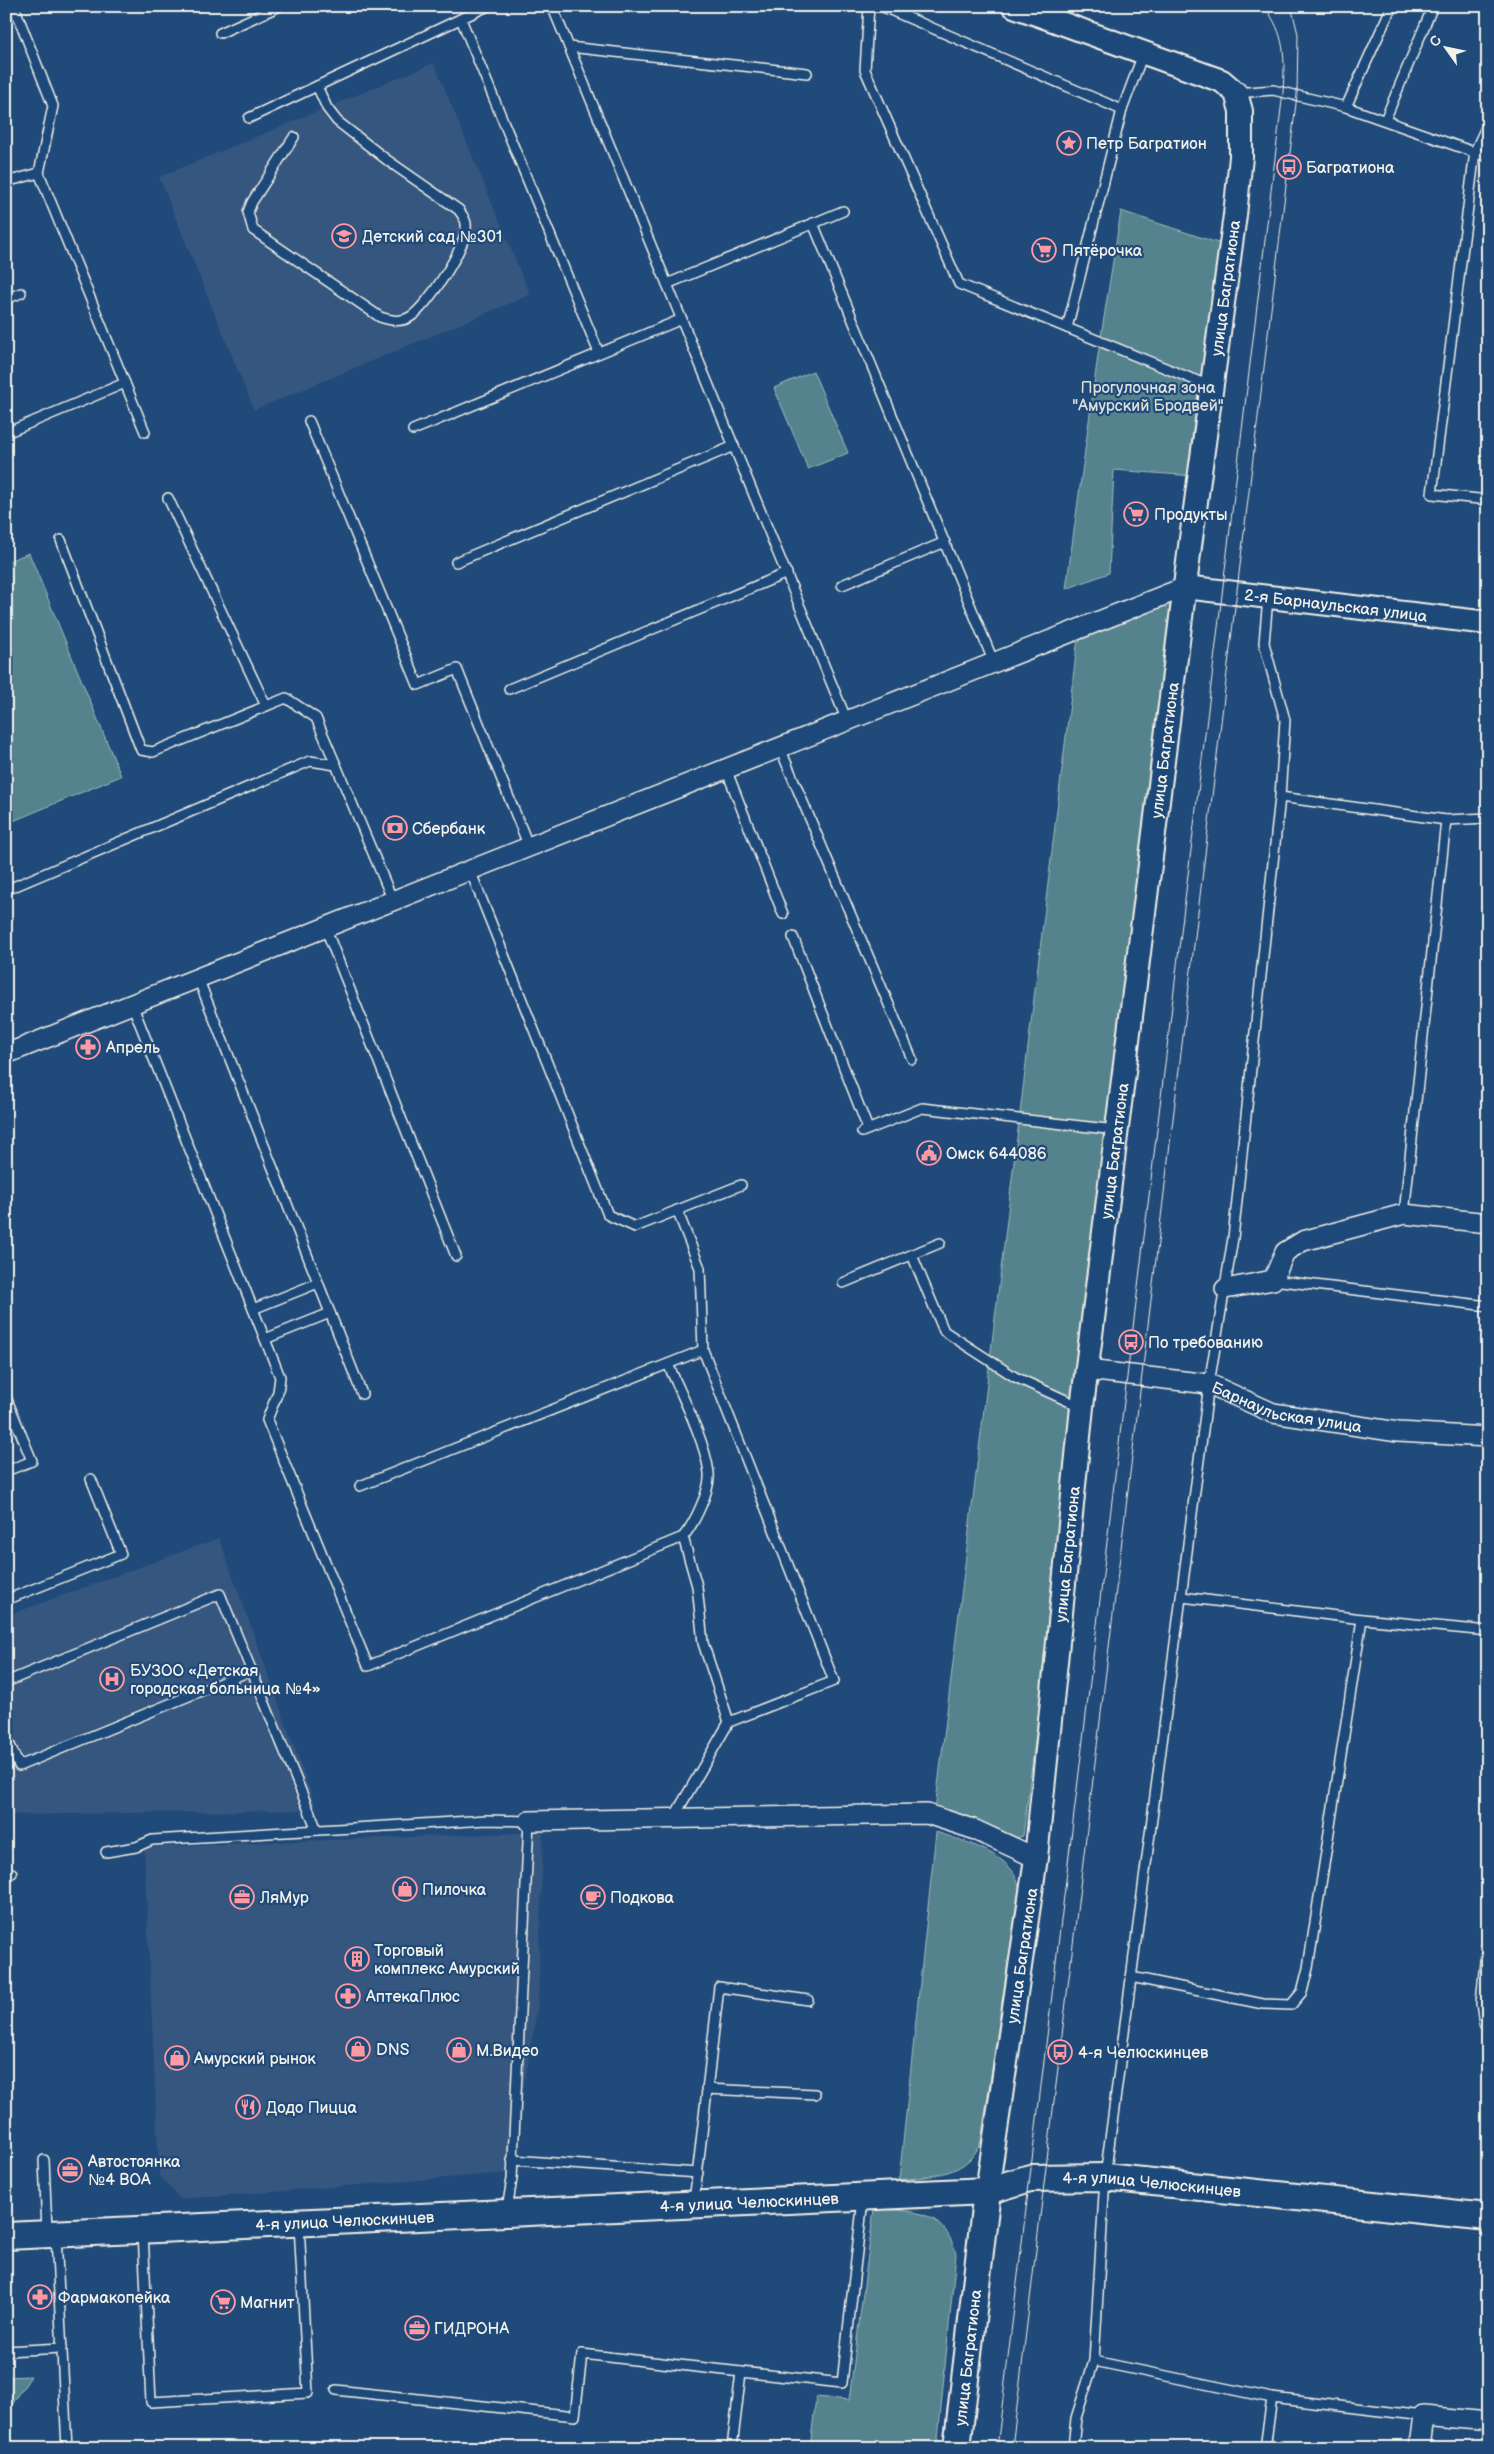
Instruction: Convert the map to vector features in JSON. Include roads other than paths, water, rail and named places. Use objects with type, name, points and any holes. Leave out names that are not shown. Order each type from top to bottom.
[{"type":"main road","name":"4-я улица Челюскинцев","points":[[6,2236],[987,2191],[1030,2178],[1105,2177],[1488,2217]]},
{"type":"main road","name":"улица Багратиона","points":[[958,2448],[987,2191]]},
{"type":"street","points":[[1014,6],[1206,74],[1222,81],[1236,93]]},
{"type":"street","name":"улица Багратиона","points":[[987,2191],[1036,1858],[1082,1407],[1185,588],[1236,215],[1242,111],[1236,93]]},
{"type":"street","points":[[7,1050],[132,1004],[1185,588]]},
{"type":"street","name":"2-я Барнаульская улица","points":[[1185,588],[1268,596],[1488,624]]},
{"type":"street","points":[[1225,1289],[1273,1280],[1285,1252],[1303,1241],[1404,1214],[1488,1223]]},
{"type":"street","name":"Барнаульская улица","points":[[1087,1370],[1209,1384],[1273,1413],[1398,1432],[1488,1437]]},
{"type":"street","points":[[529,1820],[927,1814],[974,1829],[1036,1858]]},
{"type":"street","points":[[1419,2448],[1422,2416],[1488,2422]]},
{"type":"lane","points":[[14,6],[53,106],[39,173],[145,432]]},
{"type":"lane","points":[[220,33],[280,6]]},
{"type":"lane","points":[[250,118],[488,6]]},
{"type":"lane","points":[[552,6],[848,721]]},
{"type":"lane","points":[[870,6],[865,70],[960,284],[1212,387]]},
{"type":"lane","points":[[881,6],[1122,110]]},
{"type":"lane","points":[[1346,106],[1392,6]]},
{"type":"lane","points":[[1385,120],[1433,6]]},
{"type":"lane","points":[[461,19],[599,353]]},
{"type":"lane","points":[[569,47],[807,73]]},
{"type":"lane","points":[[1067,328],[1122,110],[1144,52]]},
{"type":"lane","points":[[294,136],[252,202],[248,212],[253,230],[380,317],[394,322],[410,317],[423,304],[457,256],[465,237],[466,223],[459,210],[387,160],[337,121],[327,108],[316,86]]},
{"type":"lane","points":[[1236,93],[1273,90],[1346,106],[1488,157]]},
{"type":"lane","points":[[1488,123],[1475,151],[1432,494],[1488,500]]},
{"type":"lane","points":[[6,182],[39,173]]},
{"type":"lane","points":[[667,284],[843,210]]},
{"type":"lane","points":[[813,223],[994,663]]},
{"type":"lane","points":[[6,299],[22,293]]},
{"type":"lane","points":[[413,430],[682,318]]},
{"type":"lane","points":[[6,434],[125,383]]},
{"type":"lane","points":[[309,421],[418,685],[457,670],[529,847]]},
{"type":"lane","points":[[456,562],[734,446]]},
{"type":"lane","points":[[168,498],[266,706]]},
{"type":"lane","points":[[61,540],[141,750],[153,752],[286,698],[316,718],[393,901]]},
{"type":"lane","points":[[842,586],[945,542]]},
{"type":"lane","points":[[509,689],[787,573]]},
{"type":"lane","points":[[1073,2448],[1076,2418],[1094,2361],[1105,2177],[1209,1384],[1234,1230],[1280,797],[1285,720],[1264,643],[1268,596]]},
{"type":"lane","points":[[780,748],[912,1059]]},
{"type":"lane","points":[[6,890],[310,760],[336,765]]},
{"type":"lane","points":[[726,769],[783,914]]},
{"type":"lane","points":[[1280,797],[1446,820],[1488,818]]},
{"type":"lane","points":[[1404,1214],[1446,820]]},
{"type":"lane","points":[[470,870],[608,1215],[634,1227],[741,1184]]},
{"type":"lane","points":[[325,927],[456,1256]]},
{"type":"lane","points":[[793,937],[865,1131],[922,1108],[1117,1130]]},
{"type":"lane","points":[[198,978],[362,1394]]},
{"type":"lane","points":[[132,1004],[280,1377],[278,1392],[267,1420],[368,1666],[683,1536],[692,1527],[698,1514],[710,1474],[696,1427],[668,1364]]},
{"type":"lane","points":[[674,1818],[729,1722],[834,1681],[703,1350],[700,1268],[677,1210]]},
{"type":"lane","points":[[844,1283],[940,1243]]},
{"type":"lane","points":[[912,1255],[944,1331],[1015,1377],[1082,1407]]},
{"type":"lane","points":[[1273,1280],[1488,1306]]},
{"type":"lane","points":[[253,1309],[318,1283]]},
{"type":"lane","points":[[265,1339],[330,1313]]},
{"type":"lane","points":[[360,1486],[703,1350]]},
{"type":"lane","points":[[6,1397],[32,1461],[6,1471]]},
{"type":"lane","points":[[6,1600],[121,1554],[91,1479]]},
{"type":"lane","points":[[683,1536],[697,1586],[703,1643],[729,1722]]},
{"type":"lane","points":[[6,1682],[220,1594],[317,1830]]},
{"type":"lane","points":[[1182,1597],[1362,1619],[1488,1631]]},
{"type":"lane","points":[[1132,1977],[1263,2004],[1291,2005],[1302,1992],[1308,1968],[1362,1619]]},
{"type":"lane","points":[[6,1736],[19,1766],[252,1670]]},
{"type":"lane","points":[[106,1852],[136,1847],[152,1840],[487,1820],[529,1820],[512,2179],[507,2213]]},
{"type":"lane","points":[[1488,1931],[1481,2003],[1484,2024],[1488,2025]]},
{"type":"lane","points":[[694,2204],[719,1987],[808,2000]]},
{"type":"lane","points":[[706,2089],[815,2094]]},
{"type":"lane","points":[[44,2160],[62,2348],[67,2448]]},
{"type":"lane","points":[[512,2160],[698,2173]]},
{"type":"lane","points":[[336,2390],[575,2416],[582,2354],[842,2383],[863,2196]]},
{"type":"lane","points":[[143,2230],[151,2402],[308,2393],[298,2223]]},
{"type":"lane","points":[[6,2351],[62,2348]]},
{"type":"lane","points":[[1094,2361],[1272,2398],[1422,2416]]},
{"type":"lane","points":[[732,2448],[741,2372]]},
{"type":"lane","points":[[1266,2448],[1272,2398]]},
{"type":"tram line","points":[[997,2448],[1283,92],[1284,57],[1280,37],[1277,27],[1264,6]]},
{"type":"tram line","points":[[1012,2448],[1297,95],[1298,34],[1291,6]]},
{"type":"place","name":"Петр Багратион","points":[[1069,143]]},
{"type":"place","name":"Багратиона","points":[[1289,167]]},
{"type":"place","name":"Детский сад №301","points":[[344,236]]},
{"type":"place","name":"Пятёрочка","points":[[1044,250]]},
{"type":"place","name":"Продукты","points":[[1136,514]]},
{"type":"place","name":"Сбербанк","points":[[395,828]]},
{"type":"place","name":"Апрель","points":[[88,1047]]},
{"type":"place","name":"Омск 644086","points":[[929,1153]]},
{"type":"place","name":"По требованию","points":[[1131,1342]]},
{"type":"place","name":"БУЗОО «Детская городская больница №4»","points":[[112,1679]]},
{"type":"place","name":"Пилочка","points":[[405,1889]]},
{"type":"place","name":"ЛяМур","points":[[242,1897]]},
{"type":"place","name":"Подкова","points":[[593,1897]]},
{"type":"place","name":"Торговый комплекс Амурский","points":[[357,1959]]},
{"type":"place","name":"АптекаПлюс","points":[[348,1996]]},
{"type":"place","name":"DNS","points":[[358,2049]]},
{"type":"place","name":"М.Видео","points":[[459,2050]]},
{"type":"place","name":"4-я Челюскинцев","points":[[1060,2052]]},
{"type":"place","name":"Амурский рынок","points":[[177,2058]]},
{"type":"place","name":"Додо Пицца","points":[[248,2107]]},
{"type":"place","name":"Автостоянка №4 ВОА","points":[[70,2170]]},
{"type":"place","name":"Фармакопейка","points":[[40,2297]]},
{"type":"place","name":"Магнит","points":[[223,2302]]},
{"type":"place","name":"ГИДРОНА","points":[[417,2328]]},
{"type":"park label","name":"Прогулочная зона \"Амурский Бродвей\"","points":[[1148,396]]}]
